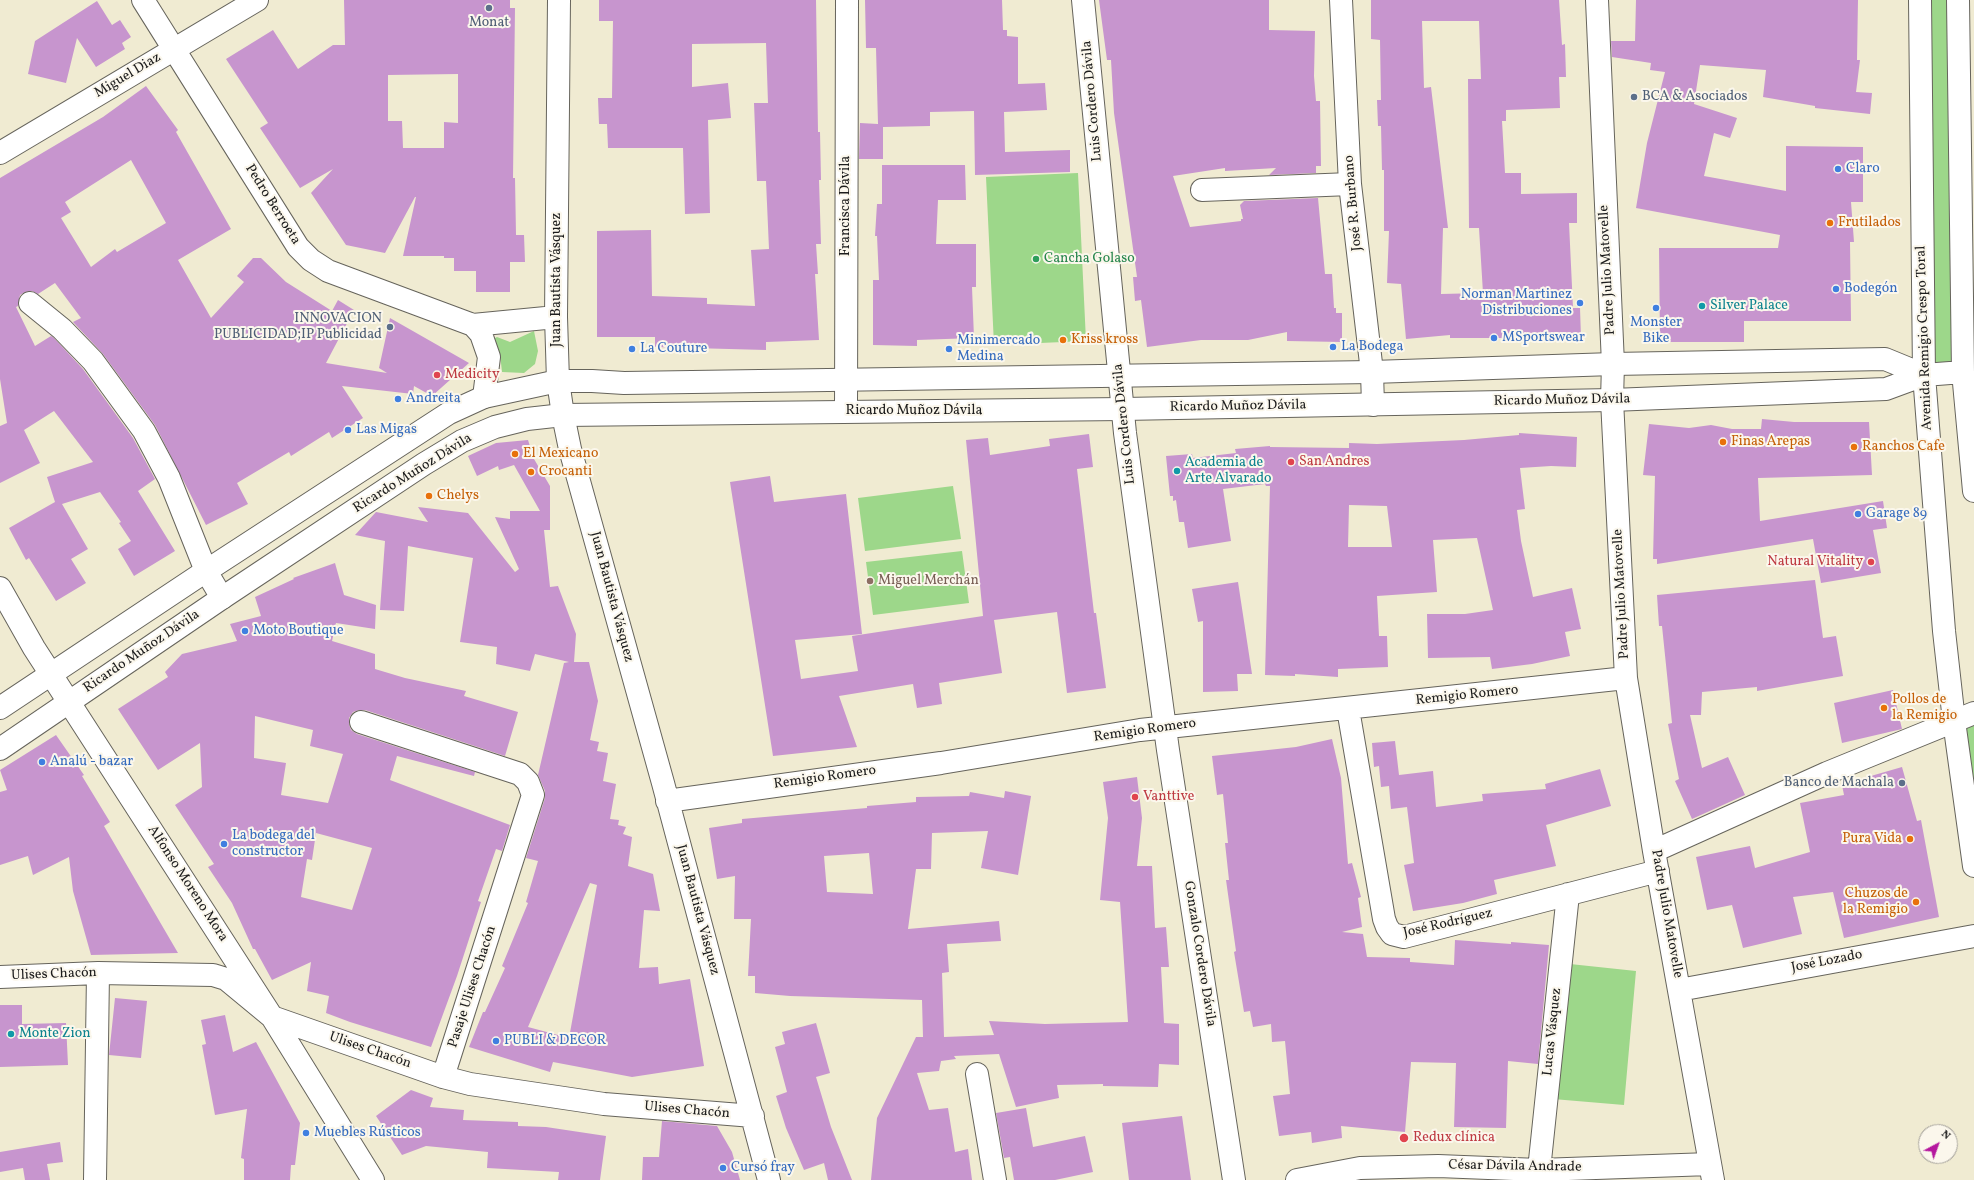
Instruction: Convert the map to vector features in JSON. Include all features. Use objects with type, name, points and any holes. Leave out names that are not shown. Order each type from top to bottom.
[{"type":"street","name":"Pedro Berroeta","points":[[143,0],[304,254],[318,266],[473,325],[556,317]]},
{"type":"street","name":"Miguel Diaz","points":[[0,153],[257,0]]},
{"type":"street","name":"Juan Bautista Vásquez","points":[[559,0],[556,317],[558,381],[563,415],[570,449],[753,1116],[769,1180]]},
{"type":"street","name":"Francisca Dávila","points":[[846,0],[846,411]]},
{"type":"street","name":"Luis Cordero Dávila","points":[[1083,0],[1123,409],[1166,727]]},
{"type":"street","name":"José R. Burbano","points":[[1341,0],[1350,184],[1372,372],[1373,405]]},
{"type":"street","name":"Padre Julio Matovelle","points":[[1597,0],[1613,364],[1612,400],[1626,678],[1656,861],[1712,1172]]},
{"type":"street","name":"Avenida Remigio Crespo Toral","points":[[1920,0],[1924,375],[1941,594],[1954,721],[1974,866]]},
{"type":"street","points":[[1958,0],[1963,372],[1974,491]]},
{"type":"street","points":[[1202,190],[1350,184]]},
{"type":"street","points":[[30,303],[62,329],[93,361],[144,431],[169,478],[206,571],[222,598]]},
{"type":"street","points":[[473,325],[481,334],[490,357],[484,397]]},
{"type":"street","name":"Ricardo Muñoz Dávila","points":[[0,708],[448,413],[484,397],[558,381],[624,383],[1372,372],[1613,364],[1885,359],[1924,375]]},
{"type":"street","name":"Ricardo Muñoz Dávila","points":[[0,749],[222,598],[462,441],[495,427],[527,419],[563,415],[1123,409],[1612,400],[1886,389],[1924,375],[1963,372]]},
{"type":"street","name":"Alfonso Moreno Mora","points":[[0,588],[51,673],[272,1017],[373,1180]]},
{"type":"street","name":"Remigio Romero","points":[[667,801],[941,763],[1166,727],[1348,709],[1626,678]]},
{"type":"street","name":"José Rodríguez","points":[[1348,709],[1384,919],[1392,934],[1404,937],[1568,894],[1656,861]]},
{"type":"street","points":[[1656,861],[1827,773],[1974,713]]},
{"type":"street","name":"Pasaje Ulises Chacón","points":[[361,722],[520,774],[528,782],[533,795],[443,1077]]},
{"type":"street","name":"Gonzalo Cordero Dávila","points":[[1166,727],[1234,1180]]},
{"type":"street","name":"Lucas Vásquez","points":[[1539,1170],[1568,894]]},
{"type":"street","name":"José Lozado","points":[[1679,990],[1974,936]]},
{"type":"street","points":[[95,1180],[98,973]]},
{"type":"street","name":"Ulises Chacón","points":[[0,977],[98,973],[219,976],[226,979],[272,1017],[443,1077],[470,1084],[604,1104],[753,1116]]},
{"type":"street","points":[[977,1074],[995,1180]]},
{"type":"street","name":"César Dávila Andrade","points":[[1297,1180],[1360,1168],[1435,1173],[1539,1170],[1712,1172]]},
{"type":"green space","points":[[1925,0],[1951,0],[1960,372],[1927,372]]},
{"type":"green space","name":"Cancha Golaso","points":[[1078,173],[1086,341],[994,345],[986,177]]},
{"type":"green space","points":[[534,331],[538,351],[535,364],[524,373],[502,372],[500,354],[493,344],[493,339],[497,337],[510,342]]},
{"type":"green space","points":[[953,486],[961,539],[865,551],[858,498]]},
{"type":"green space","points":[[962,551],[969,603],[873,615],[866,562]]},
{"type":"green space","points":[[1974,718],[1974,820],[1959,725]]},
{"type":"green space","points":[[1570,964],[1636,971],[1624,1105],[1553,1099]]},
{"type":"building","points":[[344,0],[510,0],[510,8],[515,8],[513,178],[515,178],[516,235],[524,235],[525,262],[510,262],[510,292],[476,292],[476,271],[454,271],[454,258],[444,258],[444,256],[403,256],[416,197],[385,253],[346,245],[311,193],[333,169],[300,188],[260,128],[268,123],[226,59],[273,30],[298,69],[333,45],[345,45]],"holes":[[[458,74],[458,123],[444,122],[444,148],[403,148],[402,121],[388,121],[388,75]]]},
{"type":"building","points":[[599,0],[816,0],[818,132],[820,132],[821,180],[819,180],[821,244],[816,244],[818,274],[815,274],[819,340],[766,342],[766,350],[655,347],[655,337],[597,337],[597,231],[651,230],[652,296],[707,298],[707,304],[755,306],[751,250],[769,249],[766,181],[757,181],[754,103],[768,103],[766,43],[692,44],[692,87],[728,83],[731,118],[708,120],[710,213],[685,214],[683,148],[608,148],[607,124],[599,124],[598,98],[612,98],[613,21],[599,21]]},
{"type":"building","points":[[865,0],[1002,0],[1003,30],[1007,30],[1007,36],[1018,37],[1018,84],[1045,83],[1047,110],[1004,112],[1005,152],[1070,150],[1070,172],[975,175],[974,111],[930,112],[930,126],[883,127],[883,159],[859,159],[860,123],[878,124],[876,48],[866,48]]},
{"type":"building","points":[[1099,0],[1269,0],[1269,30],[1315,31],[1314,76],[1316,101],[1320,101],[1321,166],[1316,166],[1316,173],[1269,175],[1276,168],[1225,171],[1225,168],[1173,176],[1190,227],[1241,221],[1241,219],[1243,219],[1240,205],[1244,201],[1318,198],[1325,274],[1332,274],[1334,308],[1336,308],[1336,313],[1342,313],[1342,342],[1287,341],[1287,332],[1248,340],[1201,340],[1147,347],[1141,300],[1135,301],[1133,277],[1137,277],[1114,113],[1111,60],[1107,60]]},
{"type":"building","points":[[1371,0],[1559,0],[1562,45],[1565,44],[1566,77],[1559,77],[1560,108],[1506,110],[1506,121],[1502,121],[1505,173],[1521,173],[1521,194],[1577,193],[1577,223],[1569,223],[1573,308],[1580,308],[1581,338],[1450,338],[1450,335],[1406,339],[1401,284],[1387,283],[1389,231],[1384,231],[1384,170],[1382,170],[1381,126],[1378,126],[1377,100],[1381,100],[1380,40],[1371,39]],"holes":[[[1422,21],[1479,21],[1481,79],[1468,79],[1469,228],[1479,228],[1483,293],[1441,294],[1443,228],[1448,228],[1431,87],[1424,88]]]},
{"type":"building","points":[[1636,0],[1858,0],[1857,60],[1860,60],[1856,92],[1872,93],[1870,114],[1815,108],[1815,106],[1763,97],[1766,70],[1700,65],[1694,104],[1737,118],[1730,138],[1714,133],[1704,176],[1786,191],[1786,146],[1863,147],[1863,202],[1851,202],[1854,242],[1850,242],[1851,321],[1744,321],[1744,342],[1660,342],[1659,248],[1778,248],[1780,235],[1636,208],[1647,143],[1665,72],[1650,70],[1651,63],[1612,57],[1611,41],[1635,41]]},
{"type":"building","points":[[97,1],[112,25],[120,20],[131,37],[122,43],[125,49],[96,67],[77,38],[66,83],[28,74],[35,41]]},
{"type":"building","points":[[146,86],[178,130],[176,132],[231,229],[178,260],[211,318],[244,282],[237,276],[253,258],[261,258],[286,282],[332,311],[338,300],[354,310],[326,363],[387,373],[379,368],[390,318],[469,363],[432,396],[414,386],[413,394],[342,386],[363,418],[332,438],[329,432],[291,456],[289,452],[237,483],[248,504],[206,525],[155,425],[103,354],[73,322],[81,318],[55,283],[38,294],[32,291],[25,292],[20,295],[18,306],[16,307],[35,346],[51,336],[54,338],[83,369],[133,438],[155,479],[138,491],[175,551],[134,576],[118,549],[131,541],[119,523],[121,522],[100,492],[62,504],[88,549],[71,559],[86,583],[56,601],[29,558],[26,560],[9,528],[55,502],[47,477],[93,462],[54,411],[24,430],[40,463],[0,483],[0,426],[7,423],[0,379],[0,178],[103,117]],"holes":[[[131,160],[166,223],[117,252],[115,249],[91,267],[61,218],[71,212],[65,202]]]},
{"type":"building","points":[[882,165],[965,165],[966,200],[938,200],[936,244],[976,244],[976,287],[972,287],[974,338],[917,340],[917,346],[873,345],[873,280],[879,280],[877,236],[875,236],[877,204],[882,204]]},
{"type":"building","points":[[1762,419],[1794,422],[1869,422],[1872,475],[1758,478],[1760,521],[1883,501],[1887,528],[1873,530],[1881,573],[1821,583],[1813,539],[1657,564],[1657,559],[1653,559],[1655,476],[1643,475],[1649,424],[1689,428],[1711,425],[1732,429],[1761,429]]},
{"type":"building","points":[[1519,433],[1577,437],[1576,467],[1551,466],[1520,468],[1525,509],[1517,510],[1521,541],[1533,597],[1572,588],[1581,629],[1565,632],[1570,656],[1532,664],[1492,669],[1490,657],[1428,658],[1427,614],[1465,614],[1493,610],[1477,538],[1433,540],[1437,592],[1377,596],[1379,636],[1387,636],[1388,667],[1338,669],[1338,677],[1295,674],[1295,676],[1265,675],[1270,486],[1266,486],[1265,484],[1223,489],[1231,541],[1188,548],[1184,522],[1179,522],[1176,500],[1173,501],[1173,496],[1170,496],[1166,456],[1192,454],[1193,458],[1236,453],[1235,449],[1270,446],[1349,448],[1349,443],[1377,444],[1464,440],[1519,435]],"holes":[[[1349,505],[1387,506],[1392,547],[1348,547]]]},
{"type":"building","points":[[1089,434],[1093,467],[1077,469],[1094,613],[1096,613],[1106,688],[1067,693],[1057,612],[994,620],[1002,673],[939,683],[942,704],[917,708],[913,684],[839,696],[857,747],[773,756],[730,482],[770,476],[774,502],[846,494],[862,634],[795,640],[801,679],[858,671],[852,636],[983,616],[966,440],[988,438],[990,455],[1050,446],[1049,439]]},
{"type":"building","points":[[528,440],[534,459],[550,486],[550,530],[544,530],[550,587],[558,586],[576,634],[574,662],[589,662],[598,701],[590,740],[599,742],[597,751],[608,753],[603,781],[616,784],[610,819],[619,820],[618,825],[626,827],[623,834],[632,837],[628,866],[653,874],[660,911],[644,910],[639,968],[658,967],[659,984],[690,979],[704,1066],[632,1077],[553,1062],[550,1072],[469,1047],[483,1012],[485,1012],[505,968],[502,966],[528,903],[526,902],[538,861],[526,858],[545,798],[545,791],[538,775],[564,663],[569,662],[535,654],[530,671],[496,664],[497,647],[460,642],[473,558],[408,546],[404,611],[380,610],[385,541],[355,535],[376,512],[428,522],[418,507],[468,513],[515,572],[519,569],[495,517],[510,519],[510,511],[540,511],[514,465],[499,470],[498,466],[477,476],[468,456],[496,443]],"holes":[[[590,883],[597,885],[569,1038],[528,1027]]]},
{"type":"building","points":[[335,563],[344,595],[376,605],[375,629],[336,623],[332,641],[375,654],[375,669],[405,678],[466,691],[464,696],[518,712],[505,756],[365,710],[353,712],[349,718],[351,730],[357,734],[475,772],[474,776],[397,756],[390,780],[510,825],[502,851],[496,849],[478,901],[481,902],[457,976],[431,1047],[326,1013],[329,996],[307,991],[311,962],[272,980],[255,949],[253,949],[232,903],[208,867],[214,864],[175,805],[202,787],[200,743],[158,770],[118,709],[168,677],[165,672],[182,654],[237,641],[230,624],[261,616],[255,597],[294,579],[293,578]],"holes":[[[255,716],[313,730],[310,746],[343,754],[328,803],[281,795],[286,763],[254,758]],[[316,833],[372,848],[352,910],[301,897],[307,859],[312,860]]]},
{"type":"building","points":[[1815,580],[1823,638],[1836,636],[1843,676],[1757,691],[1757,687],[1702,692],[1701,715],[1690,715],[1702,768],[1728,757],[1745,795],[1692,819],[1675,781],[1679,779],[1668,724],[1672,723],[1662,626],[1659,626],[1657,595]]},
{"type":"building","points":[[1238,582],[1252,674],[1237,674],[1238,691],[1203,692],[1203,621],[1198,622],[1192,589]]},
{"type":"building","points":[[1893,690],[1902,729],[1842,743],[1834,703]]},
{"type":"building","points":[[56,735],[84,775],[82,776],[110,822],[104,826],[178,953],[91,955],[73,891],[69,857],[33,875],[28,856],[0,865],[0,792],[7,790],[0,770]]},
{"type":"building","points":[[1332,739],[1341,778],[1348,864],[1352,863],[1361,897],[1358,898],[1362,927],[1342,932],[1363,934],[1367,957],[1410,958],[1410,962],[1454,965],[1455,940],[1549,945],[1538,1064],[1508,1061],[1506,1128],[1454,1127],[1456,1063],[1411,1062],[1405,1132],[1341,1126],[1342,1138],[1312,1143],[1311,1132],[1279,1136],[1273,1096],[1290,1094],[1285,1041],[1272,1042],[1271,1024],[1253,1027],[1250,1011],[1244,1012],[1234,952],[1236,951],[1226,880],[1229,880],[1225,843],[1228,843],[1223,794],[1217,795],[1212,756],[1296,747]]},
{"type":"building","points":[[1395,741],[1399,775],[1433,771],[1436,807],[1483,801],[1482,794],[1546,789],[1545,784],[1600,769],[1611,806],[1546,825],[1556,866],[1494,880],[1497,894],[1463,903],[1413,911],[1404,865],[1414,863],[1407,807],[1391,809],[1389,786],[1381,787],[1379,766],[1374,767],[1372,743]]},
{"type":"building","points":[[1902,767],[1917,821],[1921,820],[1939,917],[1844,938],[1833,892],[1793,897],[1802,934],[1743,948],[1732,905],[1707,910],[1696,857],[1750,846],[1755,868],[1810,852],[1800,803],[1844,795],[1842,785],[1864,781],[1864,778]]},
{"type":"building","points":[[1137,777],[1142,818],[1137,866],[1152,866],[1155,928],[1166,927],[1169,967],[1161,967],[1164,1023],[1179,1024],[1179,1065],[1159,1064],[1158,1087],[1103,1086],[1103,1084],[1057,1085],[1059,1098],[1016,1107],[999,1054],[954,1056],[956,1059],[941,1061],[939,1071],[917,1073],[929,1110],[948,1108],[955,1152],[968,1149],[972,1180],[871,1180],[877,1118],[916,1037],[923,1037],[922,1000],[790,996],[755,993],[755,976],[748,976],[751,919],[734,919],[735,876],[717,879],[709,828],[742,823],[742,819],[867,808],[867,806],[916,802],[916,797],[969,796],[970,792],[1004,798],[1005,791],[1031,796],[1018,875],[981,868],[988,831],[932,833],[931,869],[916,869],[908,929],[999,921],[1001,941],[947,944],[949,972],[942,973],[944,1037],[994,1035],[989,1021],[1045,1024],[1128,1022],[1120,902],[1100,900],[1108,818],[1103,782]],"holes":[[[869,853],[873,894],[827,892],[824,856]]]},
{"type":"building","points":[[115,998],[147,1001],[141,1058],[109,1055]]},
{"type":"building","points":[[0,1005],[22,1005],[22,1024],[66,1023],[68,1065],[0,1067]]},
{"type":"building","points":[[225,1015],[233,1052],[256,1042],[300,1123],[295,1165],[291,1165],[290,1180],[244,1180],[244,1159],[241,1158],[247,1109],[215,1115],[202,1045],[206,1044],[201,1020]]},
{"type":"building","points":[[816,1023],[830,1073],[816,1077],[831,1127],[852,1180],[828,1180],[824,1163],[804,1170],[786,1128],[776,1096],[787,1092],[775,1047],[785,1044],[782,1032]]},
{"type":"building","points":[[411,1090],[433,1098],[430,1107],[464,1110],[463,1120],[518,1122],[518,1126],[546,1127],[606,1136],[600,1180],[558,1180],[559,1172],[487,1168],[488,1152],[426,1146],[402,1155],[376,1116]]},
{"type":"building","points":[[1026,1108],[1033,1147],[1085,1136],[1093,1172],[1055,1180],[1014,1180],[1010,1157],[1004,1158],[996,1113]]},
{"type":"building","points":[[1182,1116],[1191,1180],[1129,1180],[1122,1123]]},
{"type":"building","points":[[662,1121],[717,1126],[732,1152],[740,1180],[642,1180],[643,1157],[659,1157]]},
{"type":"building","points":[[60,1142],[63,1162],[47,1164],[50,1180],[25,1180],[23,1168],[0,1172],[0,1152]]},
{"type":"place","name":"Monat","points":[[489,8]]},
{"type":"place","name":"BCA & Asociados","points":[[1634,97]]},
{"type":"place","name":"Claro","points":[[1838,169]]},
{"type":"place","name":"Frutilados","points":[[1830,223]]},
{"type":"place","name":"Cancha Golaso","points":[[1036,259]]},
{"type":"place","name":"Bodegón","points":[[1836,289]]},
{"type":"place","name":"Norman Martinez Distribuciones","points":[[1580,303]]},
{"type":"place","name":"Silver Palace","points":[[1702,306]]},
{"type":"place","name":"Monster Bike","points":[[1656,308]]},
{"type":"place","name":"INNOVACION PUBLICIDAD;IP Publicidad","points":[[390,327]]},
{"type":"place","name":"MSportswear","points":[[1494,338]]},
{"type":"place","name":"Kriss kross","points":[[1063,340]]},
{"type":"place","name":"La Bodega","points":[[1333,347]]},
{"type":"place","name":"La Couture","points":[[632,349]]},
{"type":"place","name":"Minimercado Medina","points":[[949,349]]},
{"type":"place","name":"Medicity","points":[[437,375]]},
{"type":"place","name":"Andreita","points":[[398,399]]},
{"type":"place","name":"Las Migas","points":[[348,430]]},
{"type":"place","name":"Finas Arepas","points":[[1723,442]]},
{"type":"place","name":"Ranchos Cafe","points":[[1854,447]]},
{"type":"place","name":"El Mexicano","points":[[515,454]]},
{"type":"place","name":"San Andres","points":[[1291,462]]},
{"type":"place","name":"Academia de Arte Alvarado","points":[[1177,471]]},
{"type":"place","name":"Crocanti","points":[[531,472]]},
{"type":"place","name":"Chelys","points":[[429,496]]},
{"type":"place","name":"Garage 89","points":[[1858,514]]},
{"type":"place","name":"Natural Vitality","points":[[1871,562]]},
{"type":"place","name":"Miguel Merchán","points":[[870,581]]},
{"type":"place","name":"Moto Boutique","points":[[245,631]]},
{"type":"place","name":"Pollos de la Remigio","points":[[1884,708]]},
{"type":"place","name":"Analú - bazar","points":[[42,762]]},
{"type":"place","name":"Banco de Machala","points":[[1902,783]]},
{"type":"place","name":"Vanttive","points":[[1135,797]]},
{"type":"place","name":"Pura Vida","points":[[1910,839]]},
{"type":"place","name":"La bodega del constructor","points":[[224,844]]},
{"type":"place","name":"Chuzos de la Remigio","points":[[1916,902]]},
{"type":"place","name":"Monte Zion","points":[[11,1034]]},
{"type":"place","name":"PUBLI & DECOR","points":[[496,1041]]},
{"type":"place","name":"Muebles Rústicos","points":[[306,1133]]},
{"type":"place","name":"Redux clínica","points":[[1404,1138]]},
{"type":"place","name":"Cursó fray","points":[[723,1168]]}]
